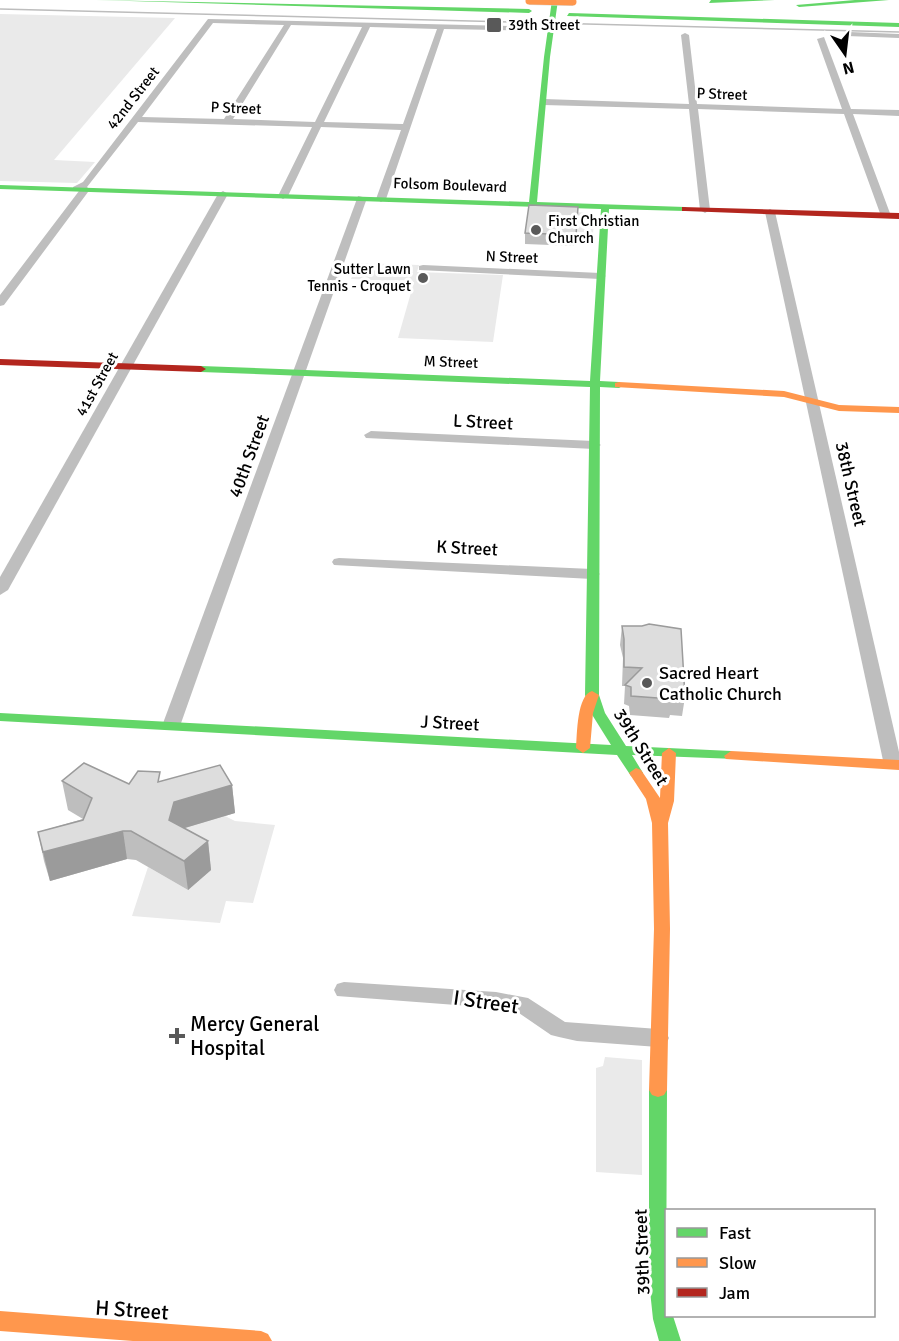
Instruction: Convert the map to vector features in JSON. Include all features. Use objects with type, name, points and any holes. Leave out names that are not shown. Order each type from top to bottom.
[{"type":"main road","points":[[99,0],[477,10],[529,7]]},
{"type":"main road","points":[[331,0],[463,3],[899,25]]},
{"type":"main road","points":[[463,3],[493,0],[529,7]]},
{"type":"main road","points":[[533,204],[555,0]]},
{"type":"main road","points":[[698,2],[772,0]]},
{"type":"main road","points":[[571,9],[761,7],[886,0]]},
{"type":"main road","points":[[571,9],[615,2]]},
{"type":"main road","points":[[571,9],[750,13],[899,6]]},
{"type":"main road","name":"Folsom Boulevard","points":[[0,187],[892,216]]},
{"type":"main road","name":"39th Street","points":[[604,207],[595,384],[592,695],[598,713],[653,799],[660,823],[662,929],[658,1038],[659,1281],[663,1319],[670,1341]]},
{"type":"main road","name":"M Street","points":[[0,362],[595,384],[784,394],[839,408],[899,410]]},
{"type":"main road","points":[[583,748],[586,712],[592,695]]},
{"type":"main road","name":"J Street","points":[[0,717],[896,765]]},
{"type":"main road","points":[[660,823],[668,801],[669,753]]},
{"type":"main road","name":"H Street","points":[[0,1321],[116,1335],[261,1341]]},
{"type":"street","name":"42nd Street","points":[[0,303],[80,189],[212,21],[289,23]]},
{"type":"street","points":[[227,121],[289,23],[552,29]]},
{"type":"street","points":[[283,196],[367,25]]},
{"type":"street","points":[[381,199],[441,27]]},
{"type":"street","points":[[850,34],[899,36]]},
{"type":"street","points":[[685,35],[705,210]]},
{"type":"street","points":[[821,39],[847,112],[892,216]]},
{"type":"street","name":"P Street","points":[[544,102],[899,113]]},
{"type":"street","name":"P Street","points":[[136,119],[406,126]]},
{"type":"street","name":"41st Street","points":[[0,590],[223,194]]},
{"type":"street","name":"40th Street","points":[[171,726],[362,198]]},
{"type":"street","name":"38th Street","points":[[770,212],[896,765]]},
{"type":"street","name":"N Street","points":[[423,268],[600,276]]},
{"type":"street","name":"L Street","points":[[371,435],[594,445]]},
{"type":"street","name":"K Street","points":[[339,562],[592,574]]},
{"type":"street","name":"I Street","points":[[344,990],[496,1000],[522,1004],[559,1029],[577,1033],[658,1038]]},
{"type":"shaded area","points":[[0,14],[175,18],[54,160],[95,162],[77,183],[0,181]]},
{"type":"shaded area","points":[[536,210],[594,214],[593,235],[574,235]]},
{"type":"shaded area","points":[[358,263],[419,265],[417,272],[503,275],[493,342],[398,338],[414,282],[351,279]]},
{"type":"shaded area","points":[[225,816],[235,821],[275,825],[253,903],[226,901],[220,923],[132,916],[148,867],[188,890],[178,830]]},
{"type":"shaded area","points":[[605,1057],[642,1060],[642,1175],[596,1172],[596,1068],[603,1066]]},
{"type":"building","points":[[529,205],[578,207],[576,235],[525,233]]},
{"type":"building","name":"Sacred Heart Catholic Church","points":[[649,624],[681,629],[685,697],[671,696],[671,699],[631,696],[631,687],[625,685],[642,668],[624,667],[622,626]]},
{"type":"building","points":[[84,763],[129,784],[138,771],[160,772],[158,782],[220,765],[232,785],[174,802],[169,820],[208,841],[184,861],[131,831],[123,831],[43,852],[38,832],[83,820],[92,798],[62,781]]},
{"type":"tram line","points":[[0,9],[899,32]]},
{"type":"traffic: fast","points":[[99,0],[529,11]]},
{"type":"traffic: fast","points":[[533,204],[547,57],[555,0]]},
{"type":"traffic: fast","points":[[711,2],[772,0]]},
{"type":"traffic: fast","points":[[799,5],[886,0]]},
{"type":"traffic: fast","points":[[569,15],[899,25]]},
{"type":"traffic: fast","points":[[0,187],[685,209]]},
{"type":"traffic: fast","points":[[605,207],[595,384],[592,695],[598,713],[636,773]]},
{"type":"traffic: fast","points":[[201,369],[619,385]]},
{"type":"traffic: fast","points":[[0,717],[731,756]]},
{"type":"traffic: fast","points":[[658,1090],[659,1281],[663,1319],[670,1341]]},
{"type":"traffic: slow","points":[[529,1],[573,2]]},
{"type":"traffic: slow","points":[[619,385],[784,394],[839,408],[899,410]]},
{"type":"traffic: slow","points":[[583,748],[586,713],[592,695]]},
{"type":"traffic: slow","points":[[661,821],[667,801],[669,753]]},
{"type":"traffic: slow","points":[[731,756],[899,765]]},
{"type":"traffic: slow","points":[[636,773],[653,799],[660,823],[662,929],[658,1090]]},
{"type":"traffic: slow","points":[[0,1321],[261,1341]]},
{"type":"traffic: jam","points":[[685,209],[899,216]]},
{"type":"traffic: jam","points":[[0,362],[201,369]]},
{"type":"place","name":"39th Street","points":[[494,25]]},
{"type":"place","name":"First Christian Church","points":[[536,230]]},
{"type":"place","name":"Sutter Lawn Tennis - Croquet","points":[[423,278]]},
{"type":"place","name":"Sacred Heart Catholic Church","points":[[647,683]]},
{"type":"place","name":"Mercy General Hospital","points":[[177,1036]]}]
